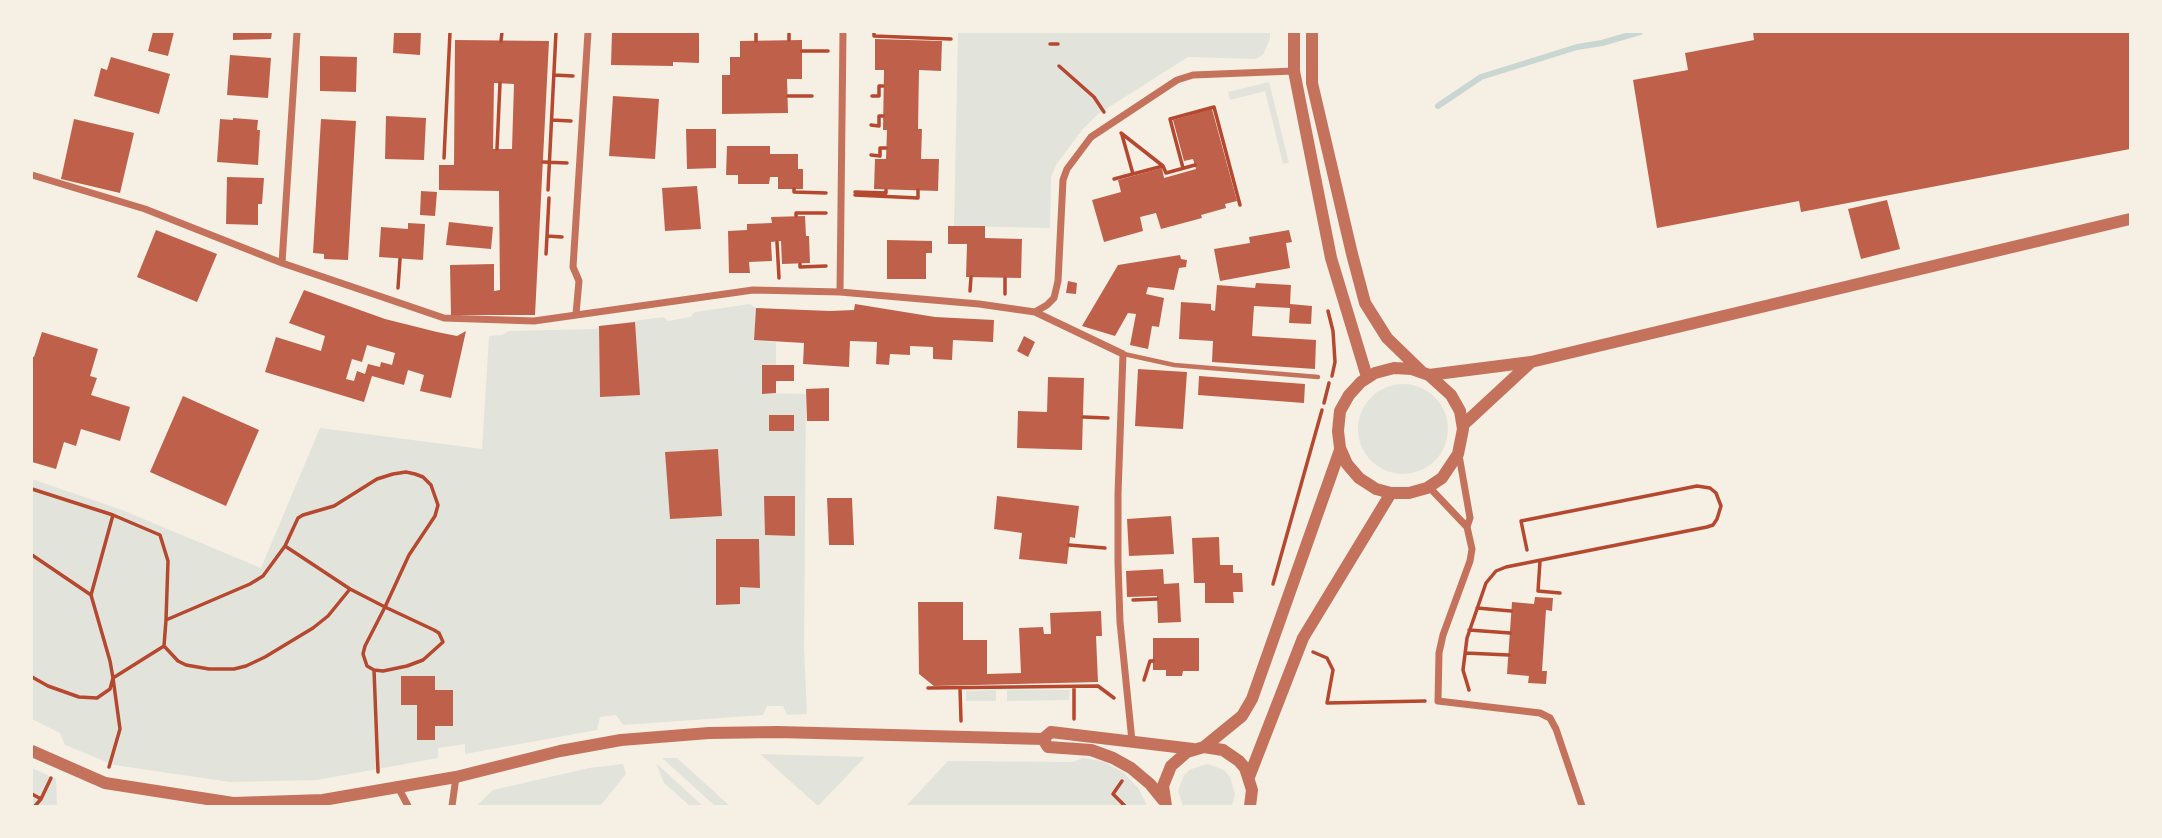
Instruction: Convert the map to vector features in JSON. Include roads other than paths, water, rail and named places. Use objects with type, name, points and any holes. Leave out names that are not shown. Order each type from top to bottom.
[{"type":"street","points":[[282,263],[297,32]]},
{"type":"street","points":[[576,314],[579,281],[573,267],[588,32]]},
{"type":"street","points":[[840,292],[843,32]]},
{"type":"street","points":[[1294,32],[1294,71],[1331,258],[1367,377]]},
{"type":"street","points":[[1312,32],[1312,83],[1365,303],[1387,338],[1451,394],[1460,411],[1463,425],[1458,454],[1470,518],[1467,527]]},
{"type":"street","points":[[1035,312],[1047,306],[1054,298],[1058,281],[1063,180],[1067,169],[1091,137],[1177,80],[1194,75],[1294,71]]},
{"type":"street","points":[[32,175],[145,209],[282,263],[444,318],[534,321],[753,290],[840,292],[979,304],[1035,312],[1123,354],[1118,585],[1132,741]]},
{"type":"street","points":[[1458,454],[1442,478],[1429,487],[1409,493],[1391,493],[1376,489],[1360,478],[1347,464],[1340,450],[1340,411],[1349,395],[1367,377],[1394,368],[1425,373],[1531,362],[2130,219]]},
{"type":"street","points":[[1463,425],[1531,362]]},
{"type":"street","points":[[1164,803],[1163,786],[1175,761],[1227,731],[1242,716],[1252,699],[1340,450]]},
{"type":"street","points":[[1429,487],[1467,527],[1471,537],[1470,561],[1439,653],[1438,701],[1541,713],[1550,718],[1582,807]]},
{"type":"street","points":[[1249,777],[1303,638],[1391,493]]},
{"type":"street","points":[[32,751],[105,783],[233,803],[323,800],[456,776],[560,751],[621,740],[697,734],[791,733],[1043,739],[1051,732],[1170,748],[1223,750],[1239,761],[1249,777],[1252,790],[1250,807]]},
{"type":"street","points":[[1043,739],[1048,747],[1091,750],[1131,768],[1150,783],[1164,803]]},
{"type":"street","points":[[452,807],[456,776]]},
{"type":"street","points":[[398,787],[408,807]]},
{"type":"lane","points":[[1123,354],[1174,365],[1318,377]]},
{"type":"waterway","points":[[1438,106],[1481,77],[1577,47],[1640,32]]}]
